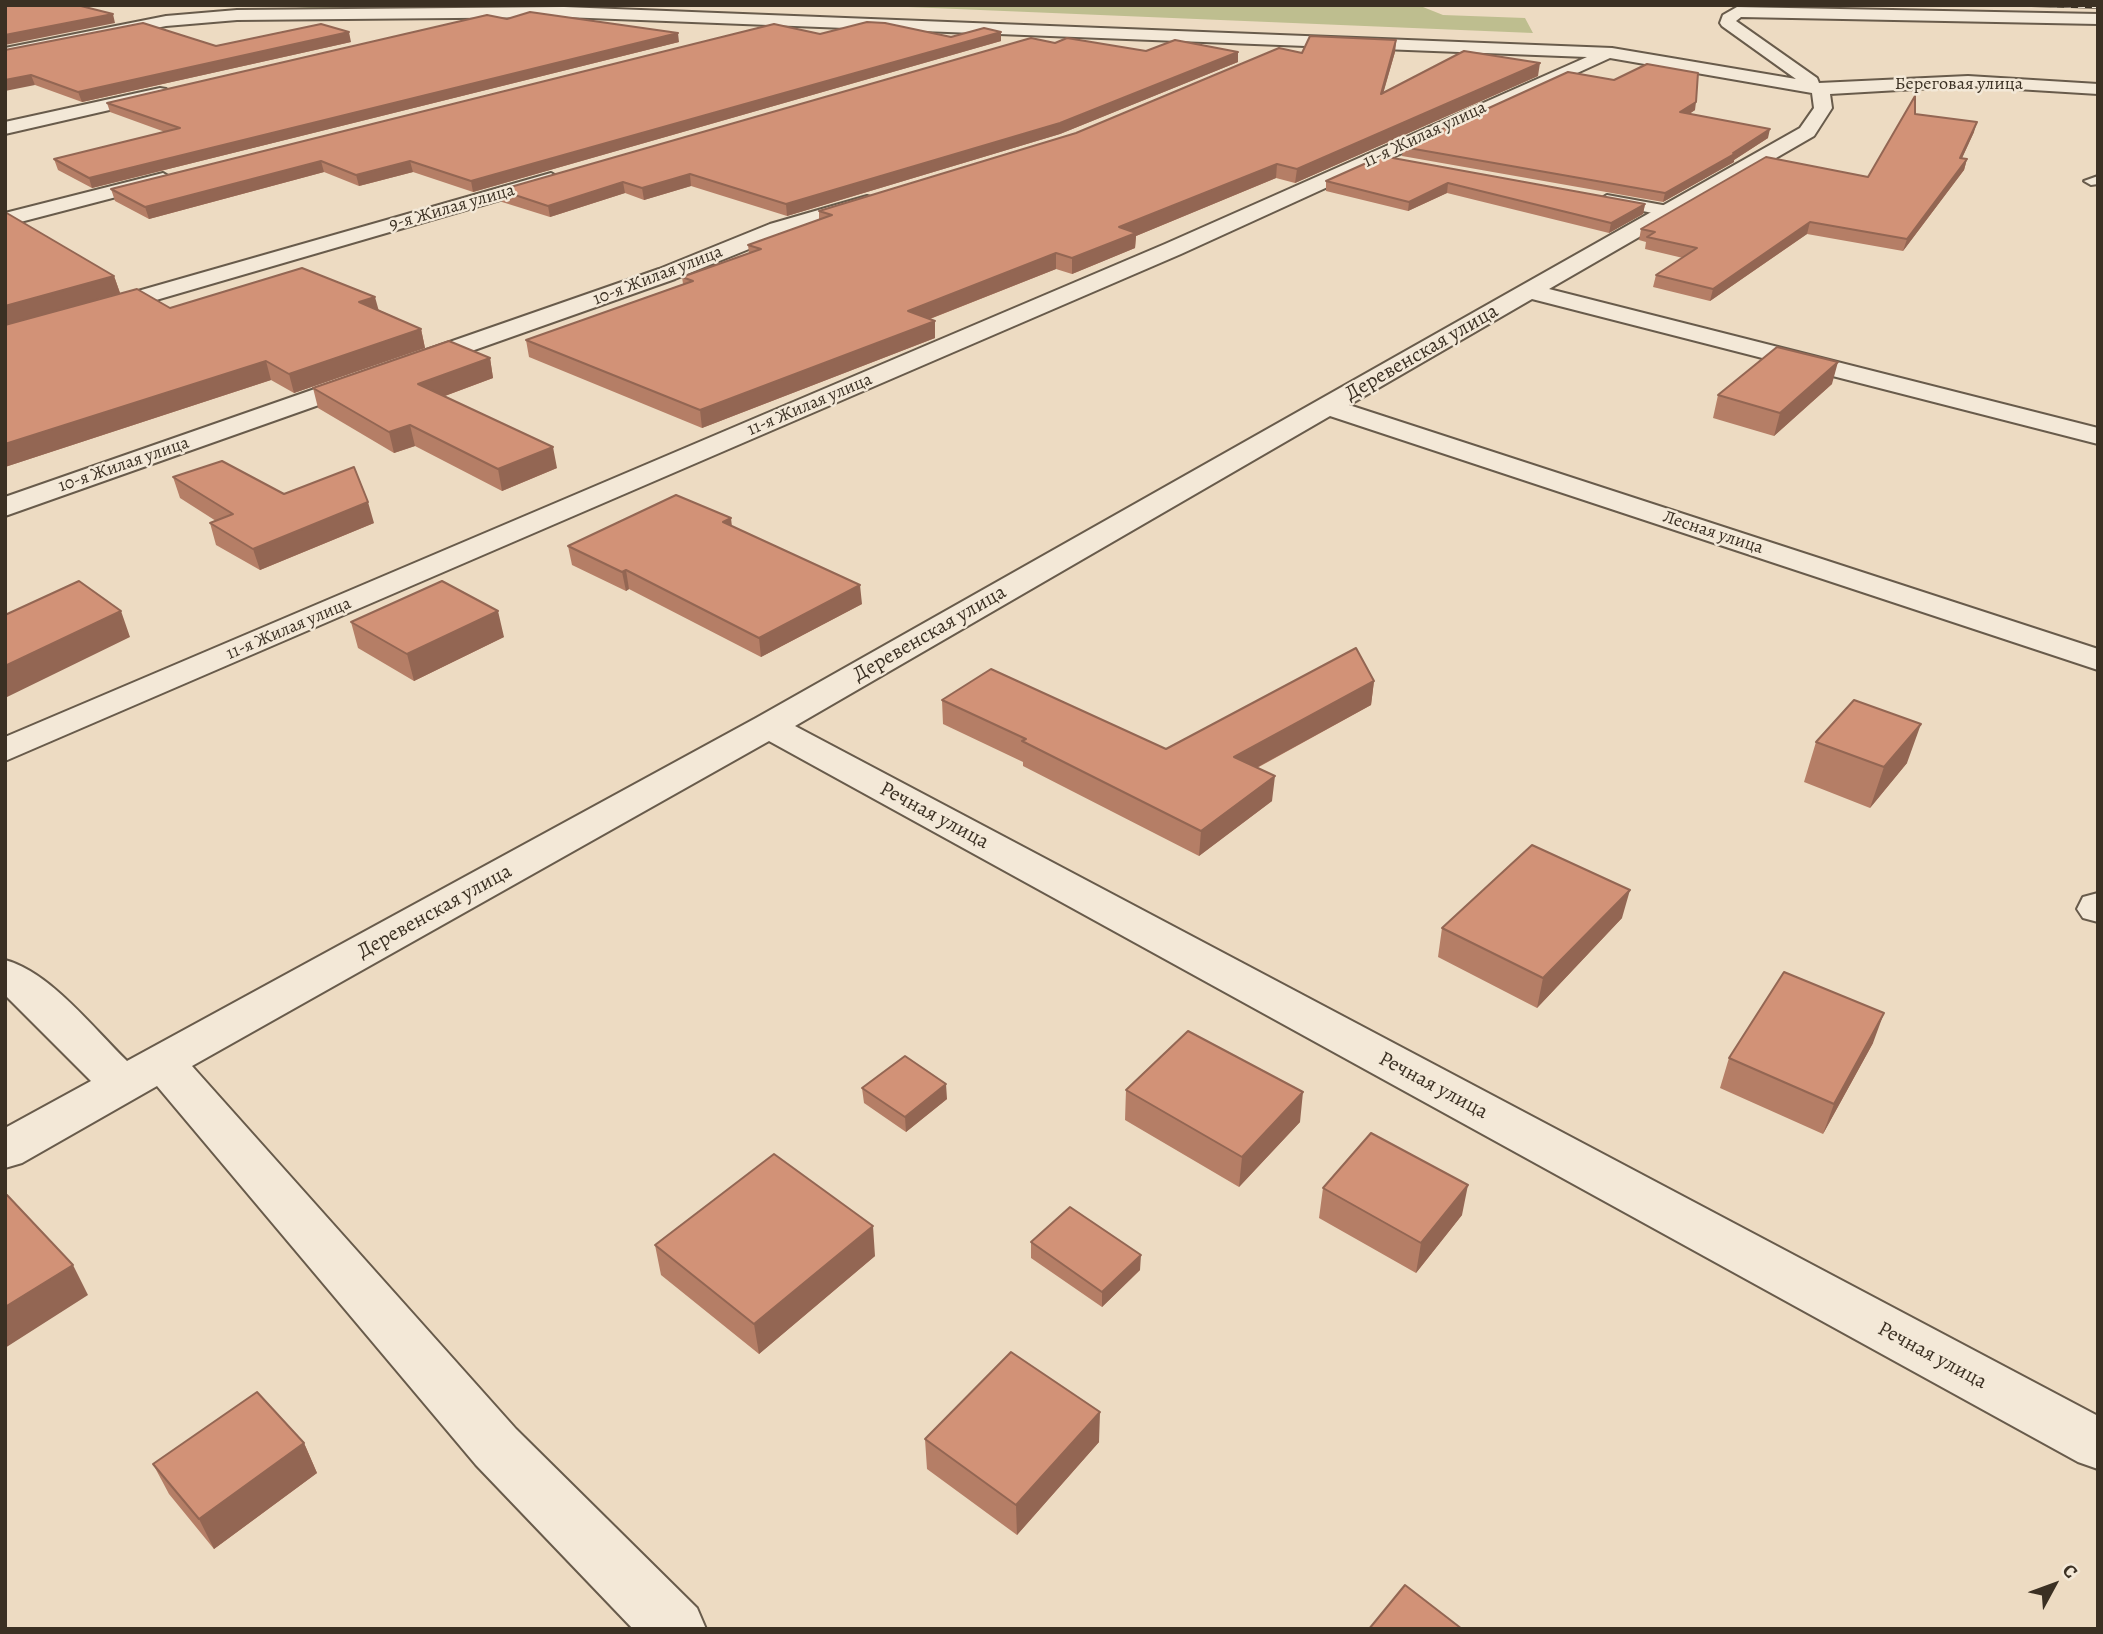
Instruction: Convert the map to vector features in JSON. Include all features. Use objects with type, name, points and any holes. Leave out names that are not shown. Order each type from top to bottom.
[{"type":"street","name":"Береговая улица","points":[[514,12],[1612,54],[1821,89],[1968,81],[2098,89]]},
{"type":"street","points":[[433,31],[514,12]]},
{"type":"street","points":[[5,53],[166,21],[237,15],[514,12]]},
{"type":"street","points":[[1821,89],[1728,23],[1729,18],[1737,12],[2098,19]]},
{"type":"street","points":[[726,38],[793,21]]},
{"type":"street","points":[[994,51],[1061,32]]},
{"type":"street","points":[[1258,62],[1309,42]]},
{"type":"street","name":"11-я Жилая улица","points":[[5,750],[1173,249],[1489,105],[1612,54]]},
{"type":"street","points":[[5,128],[179,89]]},
{"type":"street","name":"Деревенская улица","points":[[5,1150],[769,726],[1807,132],[1823,108],[1821,89]]},
{"type":"street","points":[[5,220],[187,173]]},
{"type":"street","name":"9-я Жилая улица","points":[[5,337],[566,175]]},
{"type":"street","name":"10-я Жилая улица","points":[[5,507],[667,274],[778,229],[893,194]]},
{"type":"street","points":[[1529,291],[2098,436]]},
{"type":"street","name":"Лесная улица","points":[[1328,407],[2098,660]]},
{"type":"street","name":"Речная улица","points":[[769,726],[2098,1444]]},
{"type":"street","points":[[5,974],[143,1074],[496,1447],[675,1629]]},
{"type":"lane","points":[[1377,158],[1403,163]]},
{"type":"lane","points":[[1588,197],[1668,211]]},
{"type":"green space","points":[[274,5],[503,5],[354,12]]},
{"type":"green space","points":[[860,5],[1418,5],[1443,15],[1525,18],[1533,33]]},
{"type":"building","points":[[5,5],[77,5],[113,14],[5,35]]},
{"type":"building","points":[[530,12],[678,33],[89,178],[54,159],[180,128],[107,103],[487,15],[507,19]]},
{"type":"building","points":[[867,22],[885,23],[951,37],[984,28],[1001,32],[471,181],[410,161],[356,175],[321,161],[145,207],[111,189],[774,24],[820,34]]},
{"type":"building","points":[[143,23],[216,46],[321,24],[349,32],[78,92],[31,75],[5,80],[5,50]]},
{"type":"building","points":[[1310,36],[1396,40],[1381,94],[1464,51],[1540,63],[1297,169],[1277,164],[1119,227],[1136,233],[1072,258],[1056,253],[908,311],[935,321],[700,410],[526,340],[693,281],[682,277],[761,249],[748,245],[832,215],[819,211],[1076,133],[1279,48],[1302,53]]},
{"type":"building","points":[[1031,38],[1055,43],[1067,38],[1146,51],[1175,40],[1238,52],[1060,123],[786,204],[690,174],[642,188],[623,182],[548,206],[500,190]]},
{"type":"building","points":[[1647,64],[1698,73],[1696,102],[1680,112],[1770,129],[1733,153],[1736,153],[1665,193],[1403,147],[1568,72],[1614,80]]},
{"type":"building","points":[[1915,96],[1915,114],[1977,122],[1960,158],[1967,159],[1907,239],[1810,222],[1713,289],[1656,275],[1697,248],[1647,237],[1655,232],[1641,229],[1766,157],[1868,177]]},
{"type":"building","points":[[1382,156],[1645,204],[1611,223],[1448,183],[1409,202],[1326,181]]},
{"type":"building","points":[[5,212],[114,276],[5,306]]},
{"type":"building","points":[[302,268],[375,297],[359,302],[421,329],[289,374],[266,361],[5,444],[5,325],[137,289],[170,308]]},
{"type":"building","points":[[449,341],[490,358],[418,384],[553,447],[498,469],[410,425],[389,432],[313,388]]},
{"type":"building","points":[[1777,347],[1838,362],[1780,413],[1718,395]]},
{"type":"building","points":[[222,461],[284,494],[354,467],[368,502],[253,549],[210,523],[233,514],[173,477]]},
{"type":"building","points":[[676,495],[731,518],[723,522],[860,585],[759,638],[626,570],[622,572],[568,546]]},
{"type":"building","points":[[79,581],[121,611],[5,666],[5,615]]},
{"type":"building","points":[[442,581],[498,611],[407,654],[351,622]]},
{"type":"building","points":[[1356,648],[1374,681],[1234,757],[1275,776],[1201,831],[1022,741],[1026,739],[942,700],[991,669],[1166,749]]},
{"type":"building","points":[[1854,700],[1921,724],[1884,767],[1816,742]]},
{"type":"building","points":[[1532,845],[1630,890],[1543,978],[1442,928]]},
{"type":"building","points":[[1784,972],[1884,1013],[1834,1104],[1729,1058]]},
{"type":"building","points":[[1188,1031],[1303,1092],[1242,1157],[1126,1090]]},
{"type":"building","points":[[905,1056],[946,1084],[905,1117],[862,1088]]},
{"type":"building","points":[[1371,1133],[1468,1185],[1421,1243],[1323,1188]]},
{"type":"building","points":[[774,1154],[873,1226],[754,1324],[655,1245]]},
{"type":"building","points":[[7,1195],[73,1265],[5,1307],[5,1196]]},
{"type":"building","points":[[1070,1207],[1141,1255],[1102,1292],[1031,1242]]},
{"type":"building","points":[[1011,1352],[1100,1412],[1016,1505],[925,1439]]},
{"type":"building","points":[[257,1392],[304,1443],[199,1519],[153,1464]]},
{"type":"building","points":[[1405,1585],[1462,1629],[1369,1629]]},
{"type":"railway","points":[[2022,5],[2098,7]]}]
